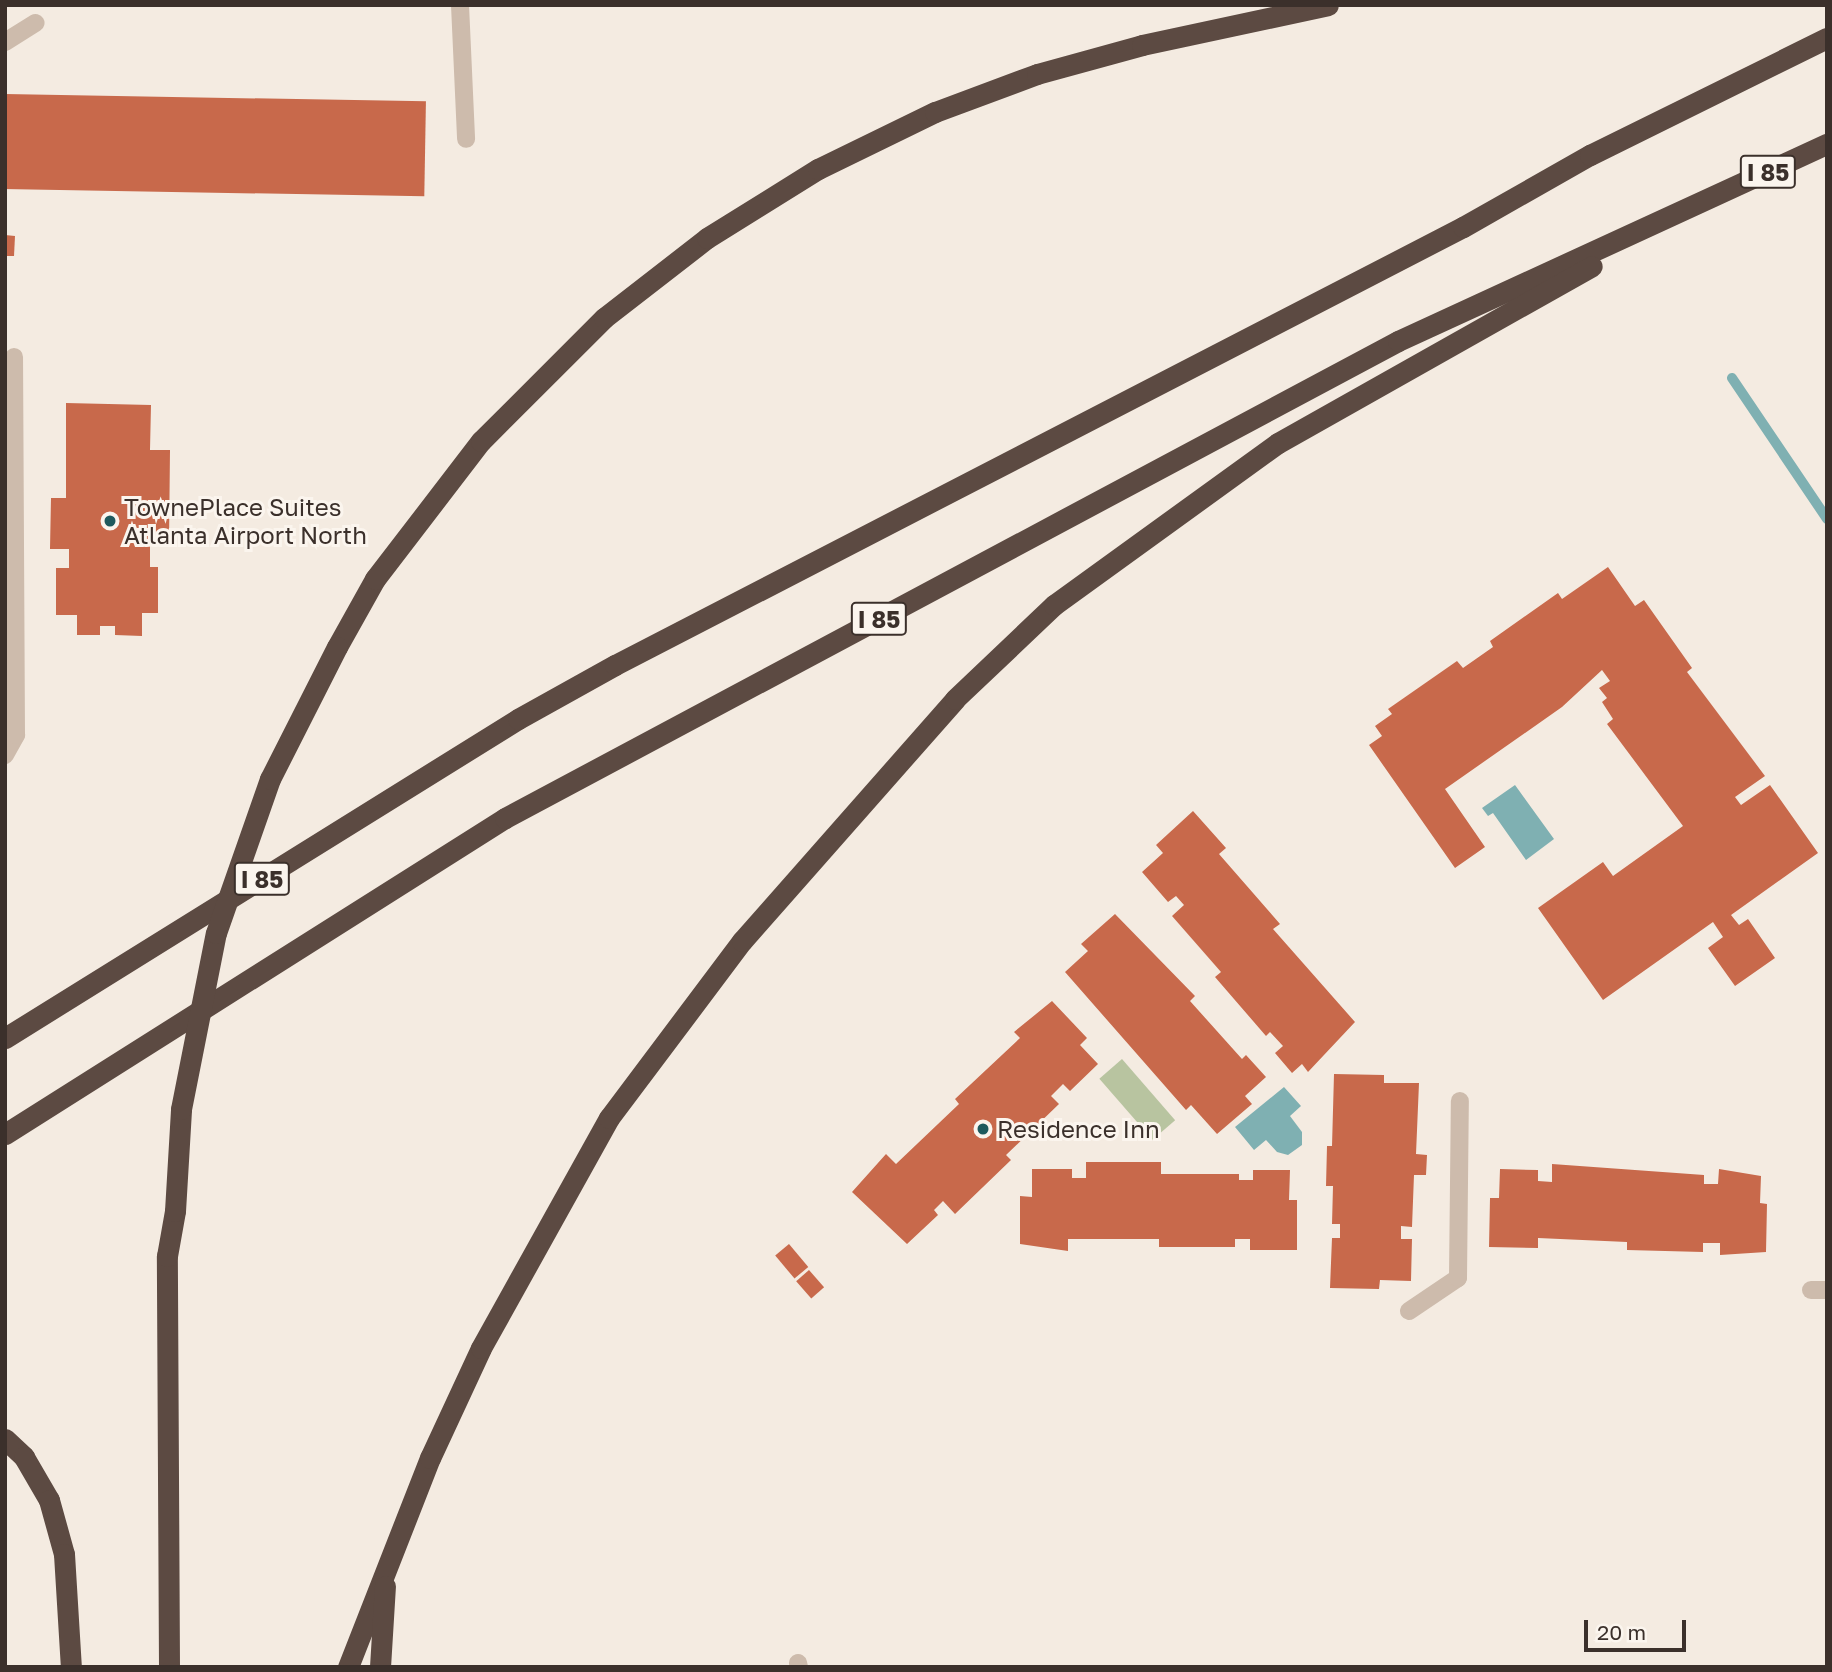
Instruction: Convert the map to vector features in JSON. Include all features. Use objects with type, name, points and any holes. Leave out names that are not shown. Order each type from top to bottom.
[{"type":"highway","points":[[169,1667],[167,1256],[175,1211],[181,1109],[216,933],[270,779],[375,579],[481,441],[604,318],[707,238],[818,169],[973,98],[1037,74],[1142,45],[1328,5]]},
{"type":"highway","name":"I 85","points":[[5,1038],[518,719],[615,665],[1463,227],[1590,155],[1827,38]]},
{"type":"highway","name":"I 85","points":[[5,1134],[505,818],[1398,341],[1827,144]]},
{"type":"highway","points":[[348,1667],[430,1458],[481,1348],[609,1118],[742,941],[955,699],[1054,605],[1278,443],[1710,200]]},
{"type":"highway","points":[[5,1439],[24,1457],[49,1500],[64,1554],[71,1667]]},
{"type":"highway","points":[[380,1667],[386,1570]]},
{"type":"lane","points":[[460,5],[466,139]]},
{"type":"lane","points":[[5,42],[36,23]]},
{"type":"lane","points":[[5,755],[16,735],[14,357]]},
{"type":"lane","points":[[1409,1311],[1458,1278],[1460,1101]]},
{"type":"green space","points":[[1122,1059],[1175,1120],[1152,1140],[1099,1079]]},
{"type":"water","points":[[1515,785],[1554,839],[1526,860],[1493,813],[1488,816],[1482,808]]},
{"type":"water","points":[[1284,1087],[1301,1106],[1290,1116],[1302,1132],[1302,1145],[1288,1155],[1277,1152],[1266,1140],[1254,1150],[1235,1127]]},
{"type":"building","points":[[5,94],[426,101],[424,196],[5,189]]},
{"type":"building","points":[[5,235],[15,236],[14,256],[5,256]]},
{"type":"building","name":"TownePlace Suites Atlanta Airport North","points":[[66,403],[151,405],[150,450],[170,450],[169,544],[150,544],[150,567],[158,567],[158,613],[142,613],[142,636],[115,635],[115,626],[100,626],[100,635],[77,635],[77,615],[56,615],[56,568],[69,568],[69,549],[50,549],[51,498],[66,498]]},
{"type":"building","points":[[1608,567],[1635,606],[1644,600],[1692,668],[1687,672],[1765,776],[1735,797],[1741,805],[1770,785],[1818,853],[1731,915],[1739,925],[1748,919],[1775,958],[1735,986],[1708,948],[1723,937],[1713,922],[1603,1000],[1538,908],[1603,862],[1613,876],[1683,826],[1607,724],[1613,719],[1602,702],[1607,698],[1599,688],[1610,681],[1602,670],[1562,707],[1445,789],[1485,847],[1455,868],[1369,745],[1382,736],[1375,726],[1392,714],[1388,709],[1457,661],[1463,668],[1493,647],[1490,641],[1558,593],[1562,599]]},
{"type":"building","points":[[1193,811],[1226,848],[1219,854],[1280,924],[1273,929],[1355,1022],[1308,1072],[1302,1064],[1292,1073],[1275,1053],[1283,1046],[1270,1032],[1266,1036],[1215,977],[1221,972],[1172,916],[1184,905],[1176,896],[1168,902],[1142,872],[1163,853],[1156,845]]},
{"type":"building","name":"Residence Inn","points":[[1115,914],[1195,996],[1190,1001],[1242,1059],[1246,1055],[1266,1077],[1245,1096],[1252,1104],[1217,1134],[1191,1105],[1186,1110],[1065,972],[1088,951],[1081,944]]},
{"type":"building","name":"Residence Inn","points":[[1052,1001],[1087,1038],[1080,1045],[1098,1064],[1070,1091],[1063,1084],[1051,1096],[1059,1104],[1006,1155],[1011,1160],[955,1214],[943,1201],[934,1210],[938,1215],[907,1244],[852,1192],[886,1154],[896,1164],[959,1104],[955,1099],[1020,1038],[1014,1032]]},
{"type":"building","points":[[1334,1074],[1384,1075],[1384,1083],[1419,1083],[1416,1154],[1427,1155],[1426,1175],[1414,1175],[1412,1227],[1401,1226],[1401,1239],[1412,1239],[1411,1281],[1380,1280],[1379,1289],[1330,1288],[1332,1238],[1340,1238],[1340,1224],[1332,1224],[1333,1186],[1326,1186],[1327,1146],[1332,1146]]},
{"type":"building","name":"Residence Inn","points":[[1086,1162],[1161,1162],[1161,1174],[1239,1174],[1239,1180],[1253,1180],[1253,1170],[1290,1170],[1289,1200],[1297,1200],[1297,1250],[1250,1250],[1250,1239],[1235,1239],[1235,1247],[1159,1247],[1159,1239],[1068,1239],[1068,1251],[1020,1244],[1020,1196],[1032,1197],[1032,1169],[1072,1169],[1072,1178],[1086,1178]]},
{"type":"building","points":[[1552,1164],[1704,1175],[1704,1184],[1718,1184],[1719,1169],[1761,1176],[1760,1203],[1767,1204],[1766,1252],[1720,1255],[1720,1243],[1703,1243],[1703,1252],[1627,1250],[1627,1242],[1538,1238],[1538,1248],[1489,1247],[1490,1198],[1499,1198],[1500,1169],[1538,1170],[1538,1181],[1552,1182]]},
{"type":"building","points":[[789,1244],[808,1267],[794,1279],[775,1256]]},
{"type":"building","points":[[809,1270],[824,1287],[811,1299],[796,1281]]},
{"type":"waterway","points":[[1732,378],[1827,519]]},
{"type":"place","name":"TownePlace Suites Atlanta Airport North","points":[[110,521]]},
{"type":"place","name":"Residence Inn","points":[[983,1129]]}]
